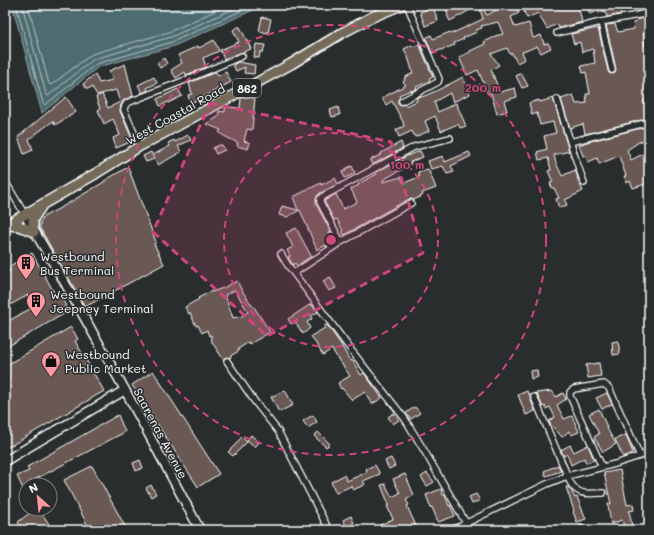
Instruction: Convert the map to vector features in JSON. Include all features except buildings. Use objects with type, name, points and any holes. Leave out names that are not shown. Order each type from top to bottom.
[{"type":"main road","name":"West Coastal Road","points":[[6,226],[140,146],[291,64],[372,17],[401,5]]},
{"type":"main road","points":[[6,226],[19,226],[34,230],[33,219],[43,204]]},
{"type":"main road","name":"Saarenas Avenue","points":[[25,215],[125,390],[200,530]]},
{"type":"main road","points":[[5,461],[125,390]]},
{"type":"street","points":[[402,101],[438,82],[439,79],[407,5]]},
{"type":"street","points":[[557,32],[601,22],[648,14],[649,22]]},
{"type":"street","points":[[601,22],[612,70]]},
{"type":"street","points":[[140,146],[124,110],[127,103],[242,56]]},
{"type":"street","points":[[557,99],[584,183]]},
{"type":"street","points":[[570,142],[649,122]]},
{"type":"street","points":[[341,242],[320,202],[322,197],[414,147],[450,138]]},
{"type":"street","name":"Saarenas Avenue","points":[[5,181],[25,215]]},
{"type":"street","points":[[294,273],[341,242],[411,202]]},
{"type":"street","points":[[281,254],[351,350],[405,419],[466,524]]},
{"type":"street","points":[[227,361],[255,402],[278,431],[329,530]]},
{"type":"street","points":[[602,467],[570,396],[570,392],[574,389],[604,384],[609,388],[640,456]]},
{"type":"street","points":[[534,397],[567,476],[574,489],[582,493],[603,493]]},
{"type":"street","points":[[452,530],[547,484],[567,476],[649,453]]},
{"type":"highlighted area","points":[[210,103],[391,142],[423,253],[267,336],[153,232]]},
{"type":"water","points":[[12,5],[264,5],[174,46],[98,67],[42,113]]},
{"type":"place","name":"Westbound Bus Terminal","points":[[26,280]]},
{"type":"place","name":"Westbound Jeepney Terminal","points":[[36,318]]},
{"type":"place","name":"Westbound Public Market","points":[[51,378]]}]
